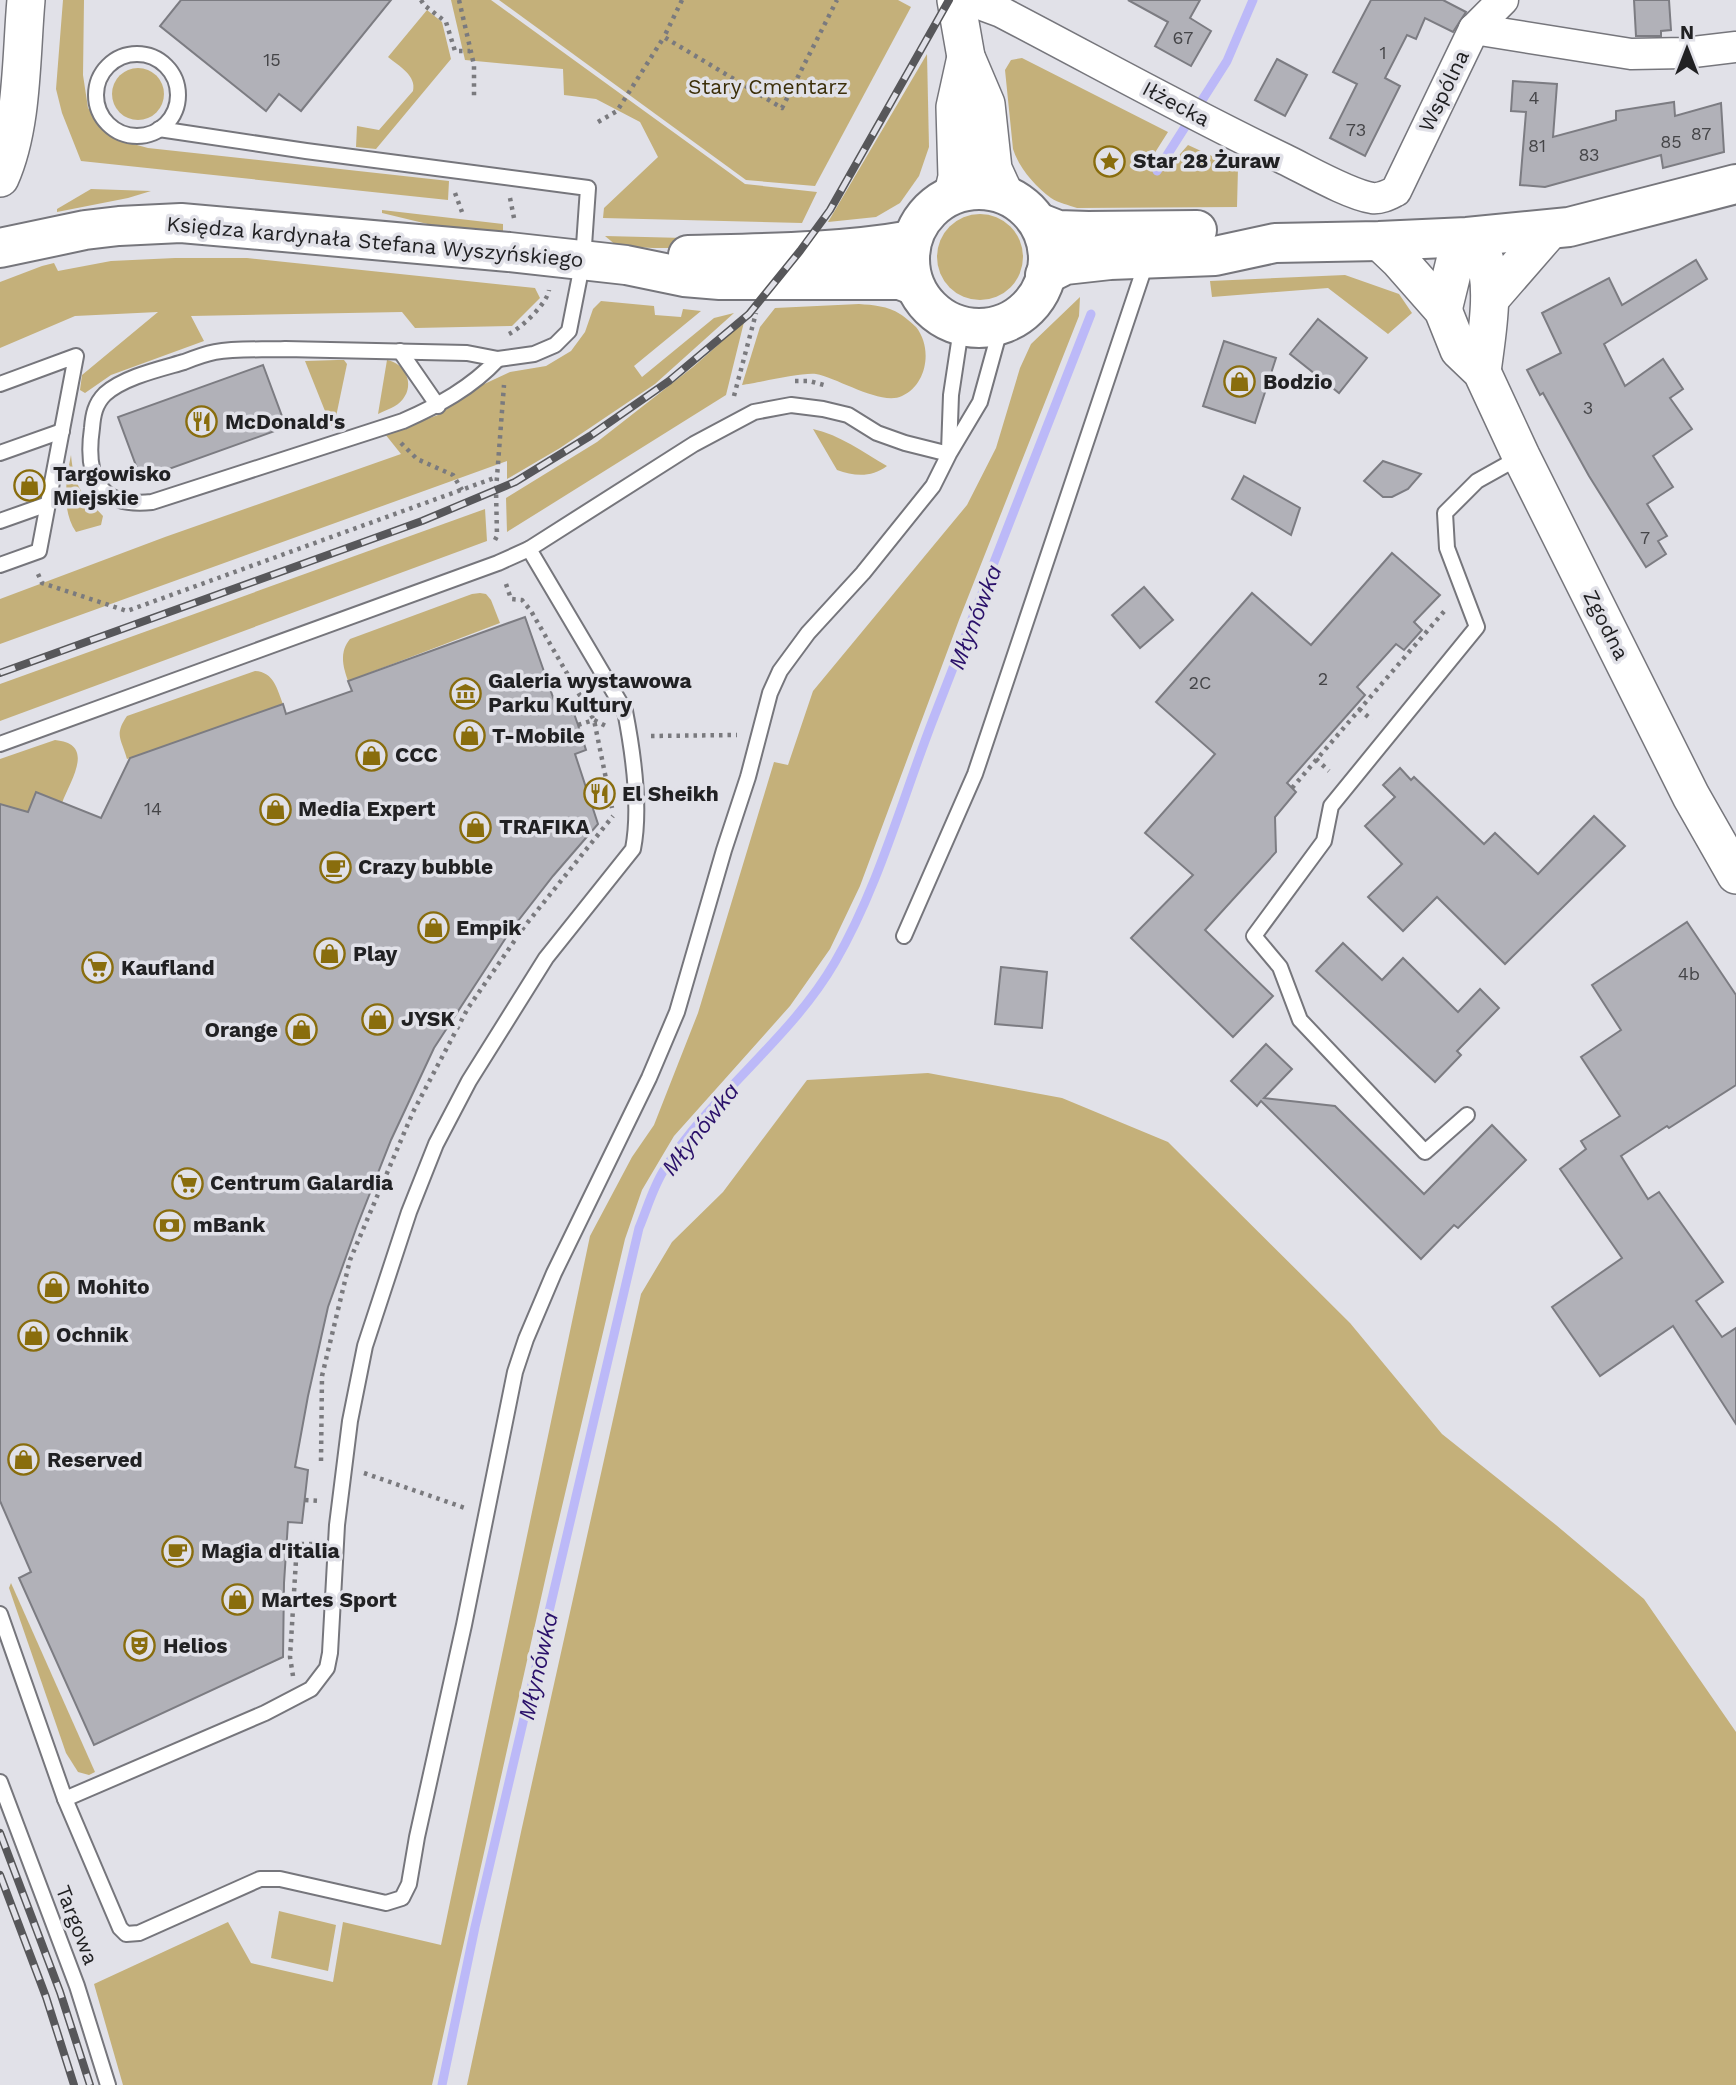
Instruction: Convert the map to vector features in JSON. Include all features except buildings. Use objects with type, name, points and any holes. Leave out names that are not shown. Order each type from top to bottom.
[{"type":"main road","points":[[1045,275],[1065,265],[1215,256],[1275,243],[1467,237],[1550,230],[1736,184]]},
{"type":"main road","points":[[1040,223],[1047,245],[1048,260],[1040,290],[1027,305],[1001,326],[979,328],[955,324],[934,313],[913,285],[910,258],[912,240],[920,223],[937,205],[953,194],[971,190],[1004,193],[1022,204],[1040,223],[1058,230],[1219,230],[1275,243]]},
{"type":"main road","name":"Księdza kardynała Stefana Wyszyńskiego","points":[[0,248],[96,229],[181,223],[412,242],[583,260],[626,265],[684,277],[720,280],[900,281],[913,285]]},
{"type":"main road","name":"Księdza kardynała Stefana Wyszyńskiego","points":[[626,265],[687,256],[777,253],[912,240]]},
{"type":"street","points":[[0,178],[9,159],[15,132],[26,0]]},
{"type":"street","name":"Wspólna","points":[[1396,191],[1474,29],[1503,0]]},
{"type":"street","name":"Iłżecka","points":[[1004,193],[993,169],[986,104],[967,57],[956,1],[982,5],[1001,12],[1216,126],[1364,196],[1375,199],[1396,191]]},
{"type":"street","points":[[1474,29],[1631,54],[1736,47]]},
{"type":"street","name":"Iłżecka","points":[[953,194],[957,177],[955,107],[967,57]]},
{"type":"street","points":[[1490,299],[1550,230]]},
{"type":"street","points":[[1443,310],[1456,257],[1467,237],[1480,250],[1485,261],[1490,299],[1482,372]]},
{"type":"street","name":"Zgodna","points":[[1379,241],[1443,310],[1458,350],[1482,372],[1521,456],[1691,796],[1736,875]]},
{"type":"lane","points":[[159,129],[169,120],[176,108],[178,94],[170,69],[147,55],[133,54],[108,64],[100,75],[96,88],[96,102],[100,114],[108,125],[133,136],[147,135],[159,129],[588,188],[583,260],[569,331],[555,345],[534,354],[502,359],[467,353],[400,351],[285,349],[216,352],[146,374],[112,389],[102,397],[94,411],[90,466],[97,486],[116,500],[134,504],[152,502],[403,421],[438,406],[473,384],[502,359]]},
{"type":"lane","points":[[904,936],[975,774],[1148,258]]},
{"type":"lane","points":[[949,454],[951,395],[959,342],[955,324]]},
{"type":"lane","points":[[0,1614],[65,1799],[120,1928],[127,1934],[139,1933],[260,1879],[280,1879],[386,1903],[402,1898],[409,1884],[515,1372],[554,1273],[649,1078],[677,1012],[748,777],[770,693],[780,671],[808,634],[863,573],[933,486],[980,402],[1001,326]]},
{"type":"lane","points":[[400,351],[438,406]]},
{"type":"lane","points":[[0,384],[76,356],[39,551],[0,565]]},
{"type":"lane","points":[[0,744],[472,572],[528,549],[694,444],[754,412],[791,405],[836,412],[848,415],[877,433],[949,454]]},
{"type":"lane","points":[[0,453],[62,431]]},
{"type":"lane","points":[[1467,1115],[1425,1152],[1300,1020],[1280,967],[1254,936],[1324,841],[1331,806],[1477,628],[1447,548],[1445,513],[1477,481],[1521,456]]},
{"type":"lane","points":[[0,522],[48,504]]},
{"type":"lane","points":[[65,1799],[265,1713],[311,1689],[327,1668],[331,1653],[337,1525],[350,1421],[365,1346],[409,1212],[436,1144],[469,1081],[546,958],[633,849],[637,830],[630,736],[625,711],[528,549]]},
{"type":"lane","name":"Targowa","points":[[0,1782],[77,1986],[108,2085]]},
{"type":"path","points":[[421,0],[446,22],[455,51],[470,51]]},
{"type":"path","points":[[459,0],[474,65],[474,100]]},
{"type":"path","points":[[598,122],[617,111],[664,37],[682,0]]},
{"type":"path","points":[[664,37],[782,108],[836,0]]},
{"type":"path","points":[[499,334],[512,334],[542,305],[548,296],[551,282]]},
{"type":"path","points":[[734,396],[759,302]]},
{"type":"path","points":[[491,547],[497,536],[502,359]]},
{"type":"path","points":[[386,426],[417,459],[453,475],[462,490]]},
{"type":"path","points":[[42,583],[127,611],[497,477]]},
{"type":"path","points":[[320,1466],[322,1376],[350,1260],[413,1112],[468,1008],[524,927],[613,816],[594,720],[531,611],[522,600],[511,599],[504,580]]},
{"type":"path","points":[[1292,788],[1450,605],[1465,596]]},
{"type":"path","points":[[1417,642],[1423,648]]},
{"type":"path","points":[[1359,709],[1372,720]]},
{"type":"path","points":[[578,725],[594,720],[617,730]]},
{"type":"path","points":[[646,736],[741,735]]},
{"type":"path","points":[[1316,759],[1329,771]]},
{"type":"path","points":[[356,1471],[487,1516]]},
{"type":"path","points":[[319,1512],[320,1489]]},
{"type":"path","points":[[304,1693],[293,1678],[290,1657],[293,1591],[297,1544],[317,1544],[317,1533]]},
{"type":"green space","points":[[63,0],[84,0],[83,75],[88,108],[105,129],[122,141],[148,148],[449,181],[448,200],[81,161],[62,113],[56,89]]},
{"type":"green space","points":[[451,0],[491,0],[745,184],[817,192],[802,223],[603,218],[604,208],[658,157],[640,122],[596,99],[564,95],[563,69],[465,60]]},
{"type":"green space","name":"Stary Cmentarz","points":[[499,0],[898,0],[911,7],[815,186],[746,180]]},
{"type":"green space","points":[[427,10],[442,22],[451,59],[376,149],[356,147],[357,126],[379,130],[413,91],[410,76],[388,57]]},
{"type":"green space","points":[[927,54],[929,147],[919,176],[900,203],[876,217],[828,222]]},
{"type":"green space","points":[[1022,58],[1168,132],[1149,162],[1174,161],[1188,145],[1238,168],[1237,207],[1077,208],[1051,198],[1028,176],[1013,149],[1005,70],[1011,60]]},
{"type":"green space","points":[[138,68],[148,70],[156,76],[162,84],[162,104],[156,112],[148,118],[138,120],[128,118],[120,112],[114,104],[112,94],[114,84],[120,76],[128,70]]},
{"type":"green space","points":[[91,189],[151,191],[57,212],[57,209]]},
{"type":"green space","points":[[382,210],[503,224],[503,237],[469,234],[382,213]]},
{"type":"green space","points":[[980,214],[996,218],[1010,227],[1019,241],[1023,257],[1019,273],[1010,287],[996,296],[980,300],[964,296],[950,287],[941,273],[937,257],[941,241],[950,227],[964,218]]},
{"type":"green space","points":[[605,236],[798,241],[701,248],[653,248],[617,246]]},
{"type":"green space","points":[[247,258],[535,288],[540,298],[512,326],[415,328],[402,312],[191,316],[204,341],[111,375],[85,393],[80,390],[82,375],[158,312],[75,316],[0,348],[0,282],[54,263],[58,271],[111,261]]},
{"type":"green space","points":[[1345,275],[1399,294],[1412,313],[1388,334],[1328,288],[1212,297],[1210,281]]},
{"type":"green space","points":[[1080,297],[1079,316],[959,620],[860,886],[830,949],[790,1006],[674,1136],[642,1190],[625,1239],[552,1549],[432,2085],[123,2085],[94,1984],[228,1922],[251,1963],[333,1982],[343,1922],[441,1945],[590,1236],[632,1157],[654,1125],[698,1013],[774,762],[788,765],[813,691],[967,505],[996,448],[1020,368],[1031,344]]},
{"type":"green space","points":[[601,301],[654,306],[655,315],[681,317],[683,309],[701,311],[634,366],[642,377],[714,318],[734,313],[655,384],[560,448],[507,479],[507,461],[0,644],[0,599],[165,537],[401,454],[385,434],[438,415],[480,386],[510,372],[546,366],[571,351],[585,332],[593,309]]},
{"type":"green space","points":[[859,304],[895,311],[914,325],[921,336],[925,345],[925,365],[917,384],[910,391],[893,398],[883,397],[816,374],[742,385],[760,327],[775,308]]},
{"type":"green space","points":[[744,322],[726,395],[507,532],[506,498],[597,442],[693,367]]},
{"type":"green space","points":[[344,360],[347,364],[333,431],[305,361]]},
{"type":"green space","points":[[387,360],[399,365],[403,370],[408,387],[401,402],[378,414]]},
{"type":"green space","points":[[813,429],[842,440],[887,466],[875,473],[862,475],[837,470]]},
{"type":"green space","points":[[71,455],[74,475],[80,489],[103,516],[101,525],[76,532],[67,505],[66,485]]},
{"type":"green space","points":[[485,509],[487,541],[0,721],[0,684]]},
{"type":"green space","points":[[480,593],[486,594],[491,600],[500,623],[348,681],[343,654],[350,639]]},
{"type":"green space","points":[[255,671],[271,678],[283,704],[127,759],[120,732],[127,716]]},
{"type":"green space","points":[[55,740],[75,748],[78,755],[75,774],[62,803],[36,792],[28,812],[3,805],[0,807],[0,759]]},
{"type":"green space","points":[[928,1073],[1062,1098],[1168,1142],[1350,1323],[1442,1434],[1644,1599],[1736,1732],[1736,2085],[467,2085],[641,1294],[672,1242],[723,1192],[807,1080]]},
{"type":"green space","points":[[11,1583],[95,1772],[89,1775],[78,1772],[66,1753],[9,1588]]},
{"type":"green space","points":[[279,1911],[336,1925],[328,1971],[271,1958]]},
{"type":"waterway","name":"Młynówka","points":[[1157,171],[1227,61],[1253,0]]},
{"type":"waterway","name":"Młynówka","points":[[442,2085],[475,1927],[639,1228],[660,1177],[683,1143],[796,1017],[817,990],[851,933],[877,873],[934,717],[1091,314]]},
{"type":"railway","points":[[0,673],[422,521],[515,482],[590,436],[669,381],[749,314],[800,251],[830,210],[949,0]]},
{"type":"railway","points":[[0,1833],[60,1992],[90,2085]]},
{"type":"railway","points":[[0,1875],[46,1997],[74,2085]]},
{"type":"place","name":"Star 28 Żuraw","points":[[1110,161]]},
{"type":"place","name":"Bodzio","points":[[1240,382]]},
{"type":"place","name":"McDonald's","points":[[202,422]]},
{"type":"place","name":"Targowisko Miejskie","points":[[30,486]]},
{"type":"place","name":"Galeria wystawowa Parku Kultury","points":[[465,693]]},
{"type":"place","name":"T-Mobile","points":[[469,736]]},
{"type":"place","name":"CCC","points":[[372,755]]},
{"type":"place","name":"El Sheikh","points":[[599,794]]},
{"type":"place","name":"Media Expert","points":[[275,809]]},
{"type":"place","name":"TRAFIKA","points":[[476,827]]},
{"type":"place","name":"Crazy bubble","points":[[335,867]]},
{"type":"place","name":"Empik","points":[[433,928]]},
{"type":"place","name":"Play","points":[[330,954]]},
{"type":"place","name":"Kaufland","points":[[98,968]]},
{"type":"place","name":"JYSK","points":[[378,1019]]},
{"type":"place","name":"Orange","points":[[301,1030]]},
{"type":"place","name":"Centrum Galardia","points":[[187,1183]]},
{"type":"place","name":"mBank","points":[[170,1225]]},
{"type":"place","name":"Mohito","points":[[54,1287]]},
{"type":"place","name":"Ochnik","points":[[33,1335]]},
{"type":"place","name":"Reserved","points":[[24,1460]]},
{"type":"place","name":"Magia d'italia","points":[[178,1551]]},
{"type":"place","name":"Martes Sport","points":[[238,1600]]},
{"type":"place","name":"Helios","points":[[140,1646]]}]
